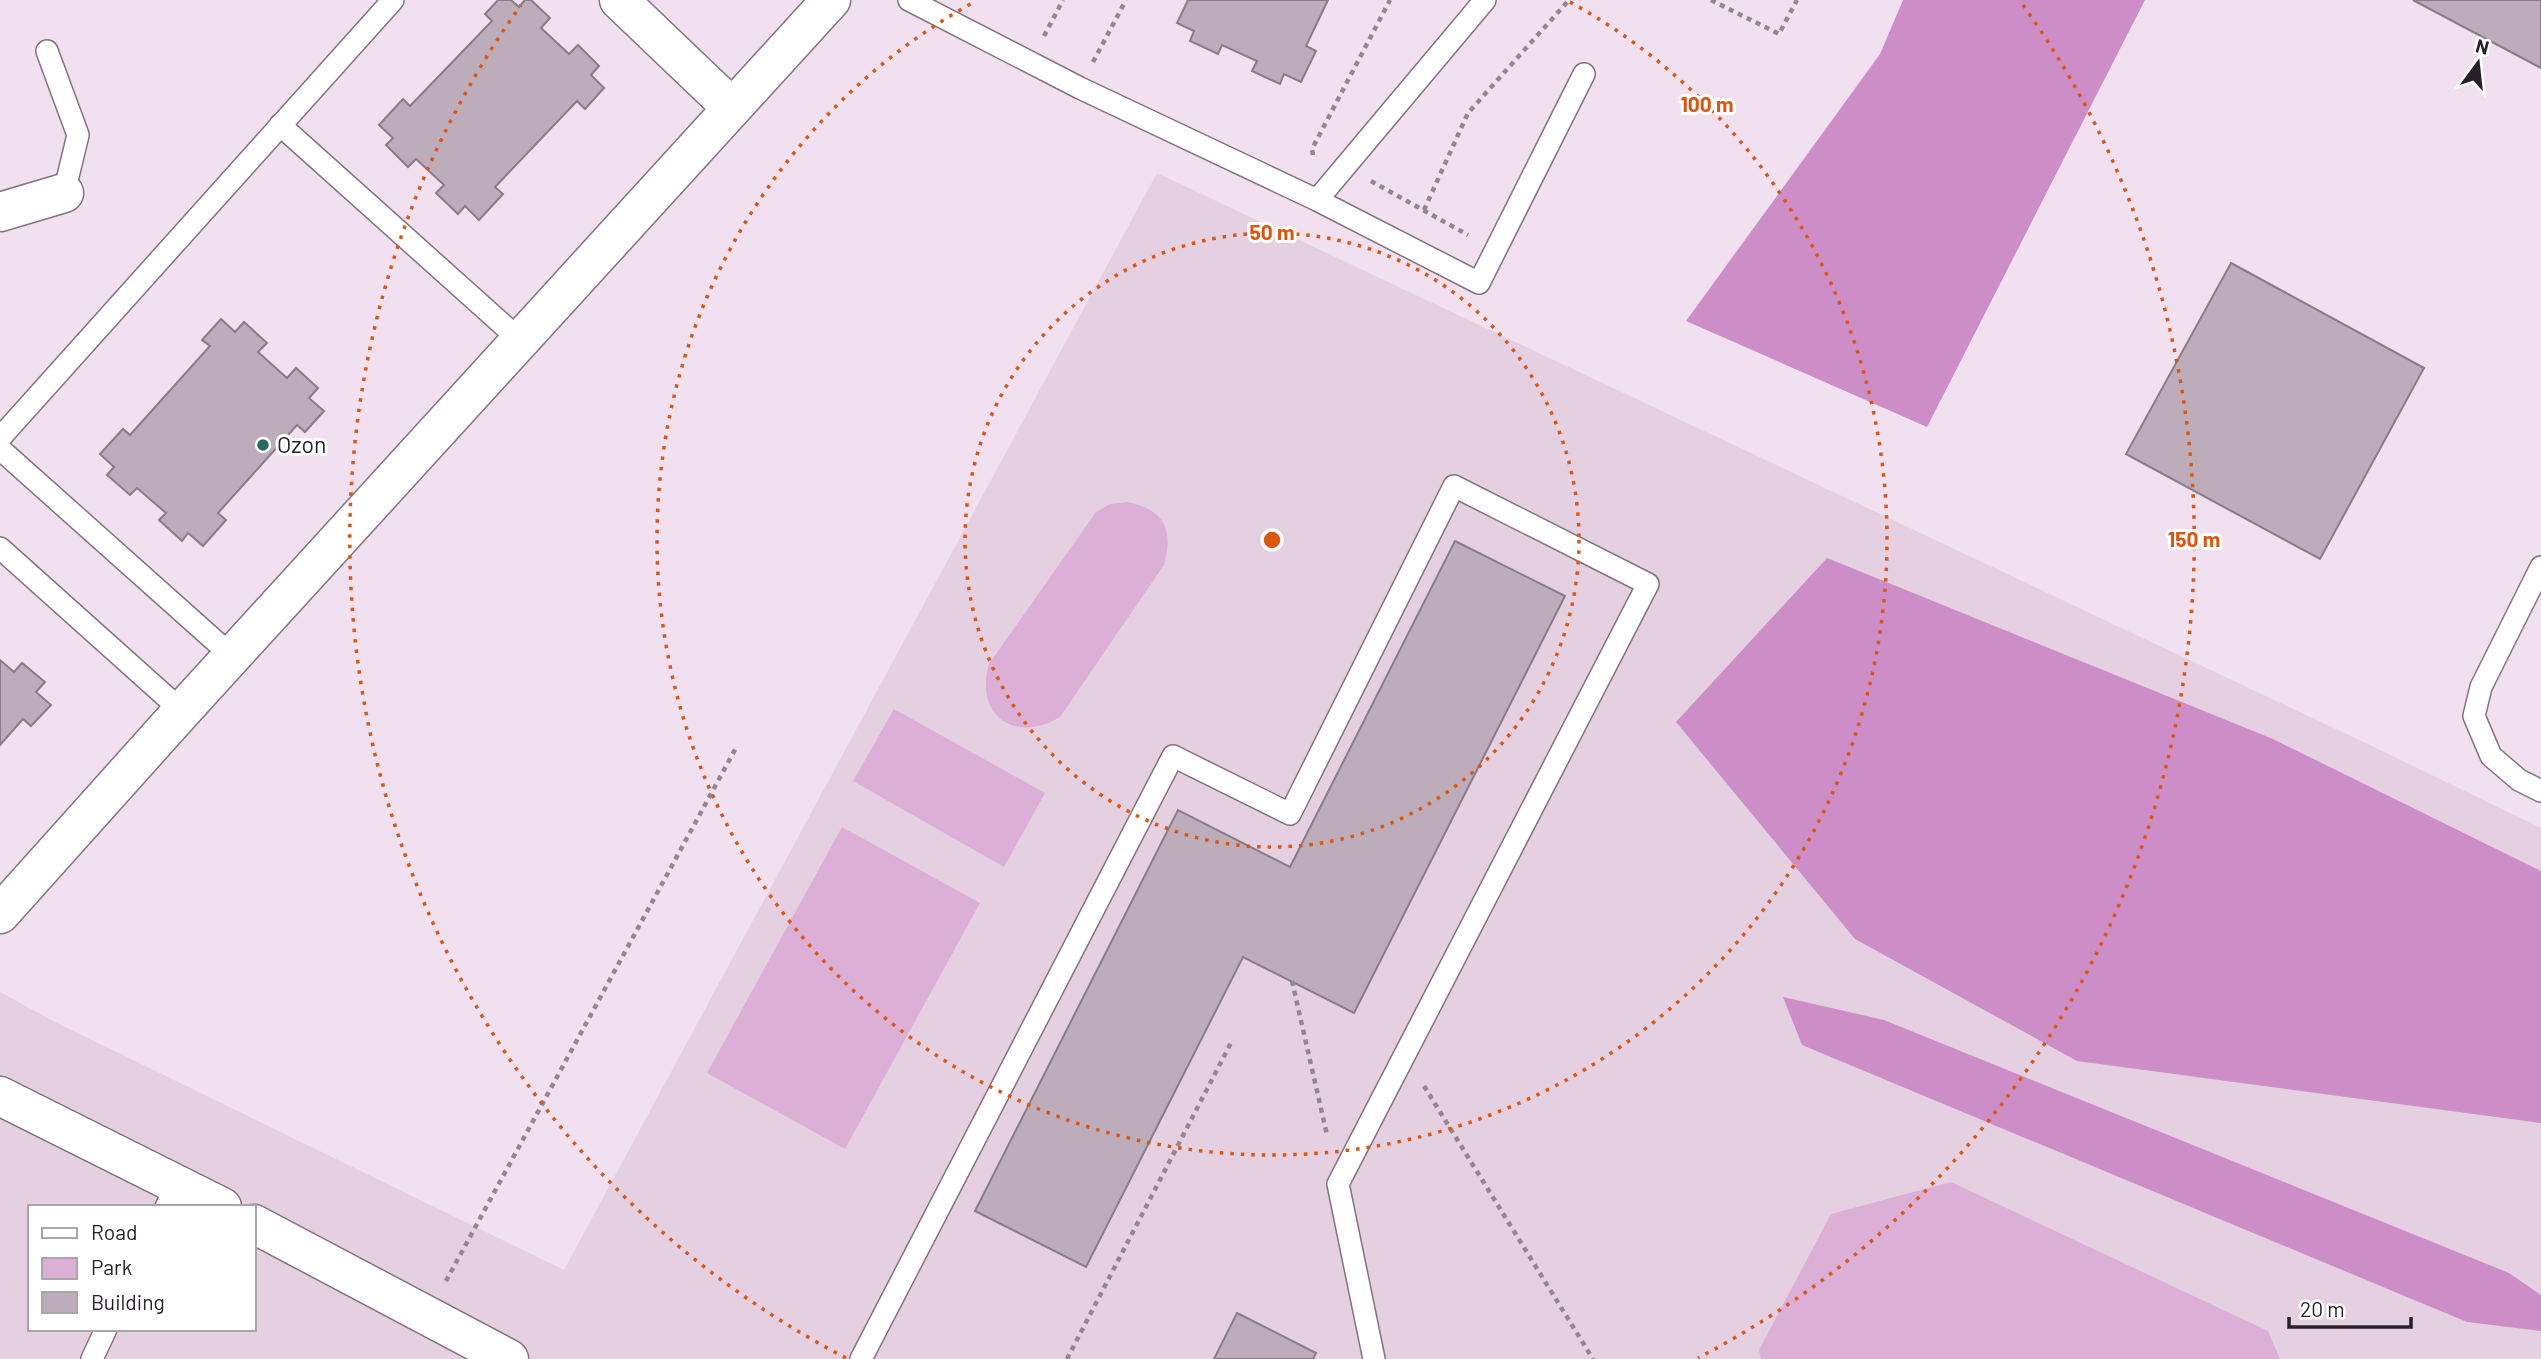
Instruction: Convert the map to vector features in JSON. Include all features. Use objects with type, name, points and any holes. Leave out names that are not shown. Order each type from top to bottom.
[{"type":"street","points":[[618,0],[731,107]]},
{"type":"street","points":[[0,914],[831,0]]},
{"type":"street","points":[[0,212],[64,193]]},
{"type":"street","points":[[0,1096],[172,1195],[214,1205]]},
{"type":"street","points":[[256,1225],[509,1359]]},
{"type":"lane","points":[[0,438],[393,0]]},
{"type":"lane","points":[[909,0],[1080,88],[1317,200],[1479,283],[1584,74]]},
{"type":"lane","points":[[1317,200],[1485,0]]},
{"type":"lane","points":[[47,51],[78,135],[64,193]]},
{"type":"lane","points":[[280,125],[520,340]]},
{"type":"lane","points":[[0,449],[232,656]]},
{"type":"lane","points":[[861,1359],[1173,756],[1290,814],[1454,486],[1648,584],[1338,1184],[1374,1359]]},
{"type":"lane","points":[[0,548],[182,711]]},
{"type":"lane","points":[[2541,567],[2481,687],[2474,716],[2491,756],[2519,780],[2541,790]]},
{"type":"lane","points":[[92,1359],[105,1331]]},
{"type":"path","points":[[1030,62],[1063,0]]},
{"type":"path","points":[[1080,88],[1126,0]]},
{"type":"path","points":[[1317,200],[1312,149],[1390,0]]},
{"type":"path","points":[[1424,210],[1468,113],[1569,0]]},
{"type":"path","points":[[1711,0],[1779,34],[1797,0]]},
{"type":"path","points":[[1312,149],[1496,250]]},
{"type":"path","points":[[427,1316],[737,746]]},
{"type":"path","points":[[1292,981],[1338,1184]]},
{"type":"path","points":[[1067,1359],[1232,1041]]},
{"type":"path","points":[[1405,1055],[1593,1359]]},
{"type":"shaded area","points":[[1903,0],[2145,0],[1927,427],[1686,321],[1880,54]]},
{"type":"shaded area","points":[[1157,173],[2541,828],[2541,1359],[0,1359],[0,992],[55,1022],[564,1270]]},
{"type":"shaded area","points":[[1827,558],[2273,739],[2541,871],[2541,1123],[2077,1061],[1855,939],[1676,722]]},
{"type":"shaded area","points":[[1783,997],[1884,1020],[2509,1273],[2541,1295],[2541,1331],[2467,1322],[1802,1045]]},
{"type":"green space","points":[[1128,502],[1150,510],[1163,523],[1168,541],[1164,565],[1060,717],[1043,725],[1028,727],[1014,726],[1002,720],[993,711],[987,698],[989,664],[1096,512],[1110,504]]},
{"type":"green space","points":[[894,709],[1045,793],[1004,867],[853,781]]},
{"type":"green space","points":[[842,827],[980,903],[845,1149],[707,1073]]},
{"type":"green space","points":[[1951,1182],[2268,1331],[2280,1359],[1761,1359],[1759,1350],[1831,1214]]},
{"type":"building","points":[[498,0],[511,0],[519,7],[525,0],[531,0],[550,18],[541,28],[569,54],[578,45],[599,66],[591,75],[604,88],[585,109],[577,101],[495,187],[503,194],[479,220],[465,206],[458,214],[436,193],[444,185],[416,159],[408,167],[386,145],[393,138],[379,125],[403,99],[410,106],[492,21],[485,14]]},
{"type":"building","points":[[1188,0],[1328,0],[1306,46],[1316,51],[1301,82],[1284,74],[1280,84],[1252,71],[1257,61],[1222,45],[1218,54],[1190,41],[1194,31],[1177,23]]},
{"type":"building","points":[[2413,0],[2541,0],[2541,68]]},
{"type":"building","points":[[2231,263],[2424,368],[2320,559],[2126,454]]},
{"type":"building","points":[[221,319],[235,332],[244,322],[267,343],[258,352],[287,378],[296,368],[318,388],[309,398],[324,411],[305,432],[297,425],[218,513],[226,520],[203,546],[188,533],[182,541],[159,520],[166,513],[137,488],[130,495],[107,475],[114,467],[100,454],[123,429],[130,435],[210,346],[202,340]]},
{"type":"building","points":[[1455,541],[1565,596],[1354,1013],[1243,957],[1086,1267],[975,1211],[1178,810],[1290,867]]},
{"type":"building","points":[[0,660],[14,672],[22,663],[45,682],[36,692],[51,705],[31,726],[23,719],[0,745]]},
{"type":"building","points":[[1237,1313],[1316,1353],[1313,1359],[1214,1359]]},
{"type":"place","name":"Ozon","points":[[263,445]]}]
